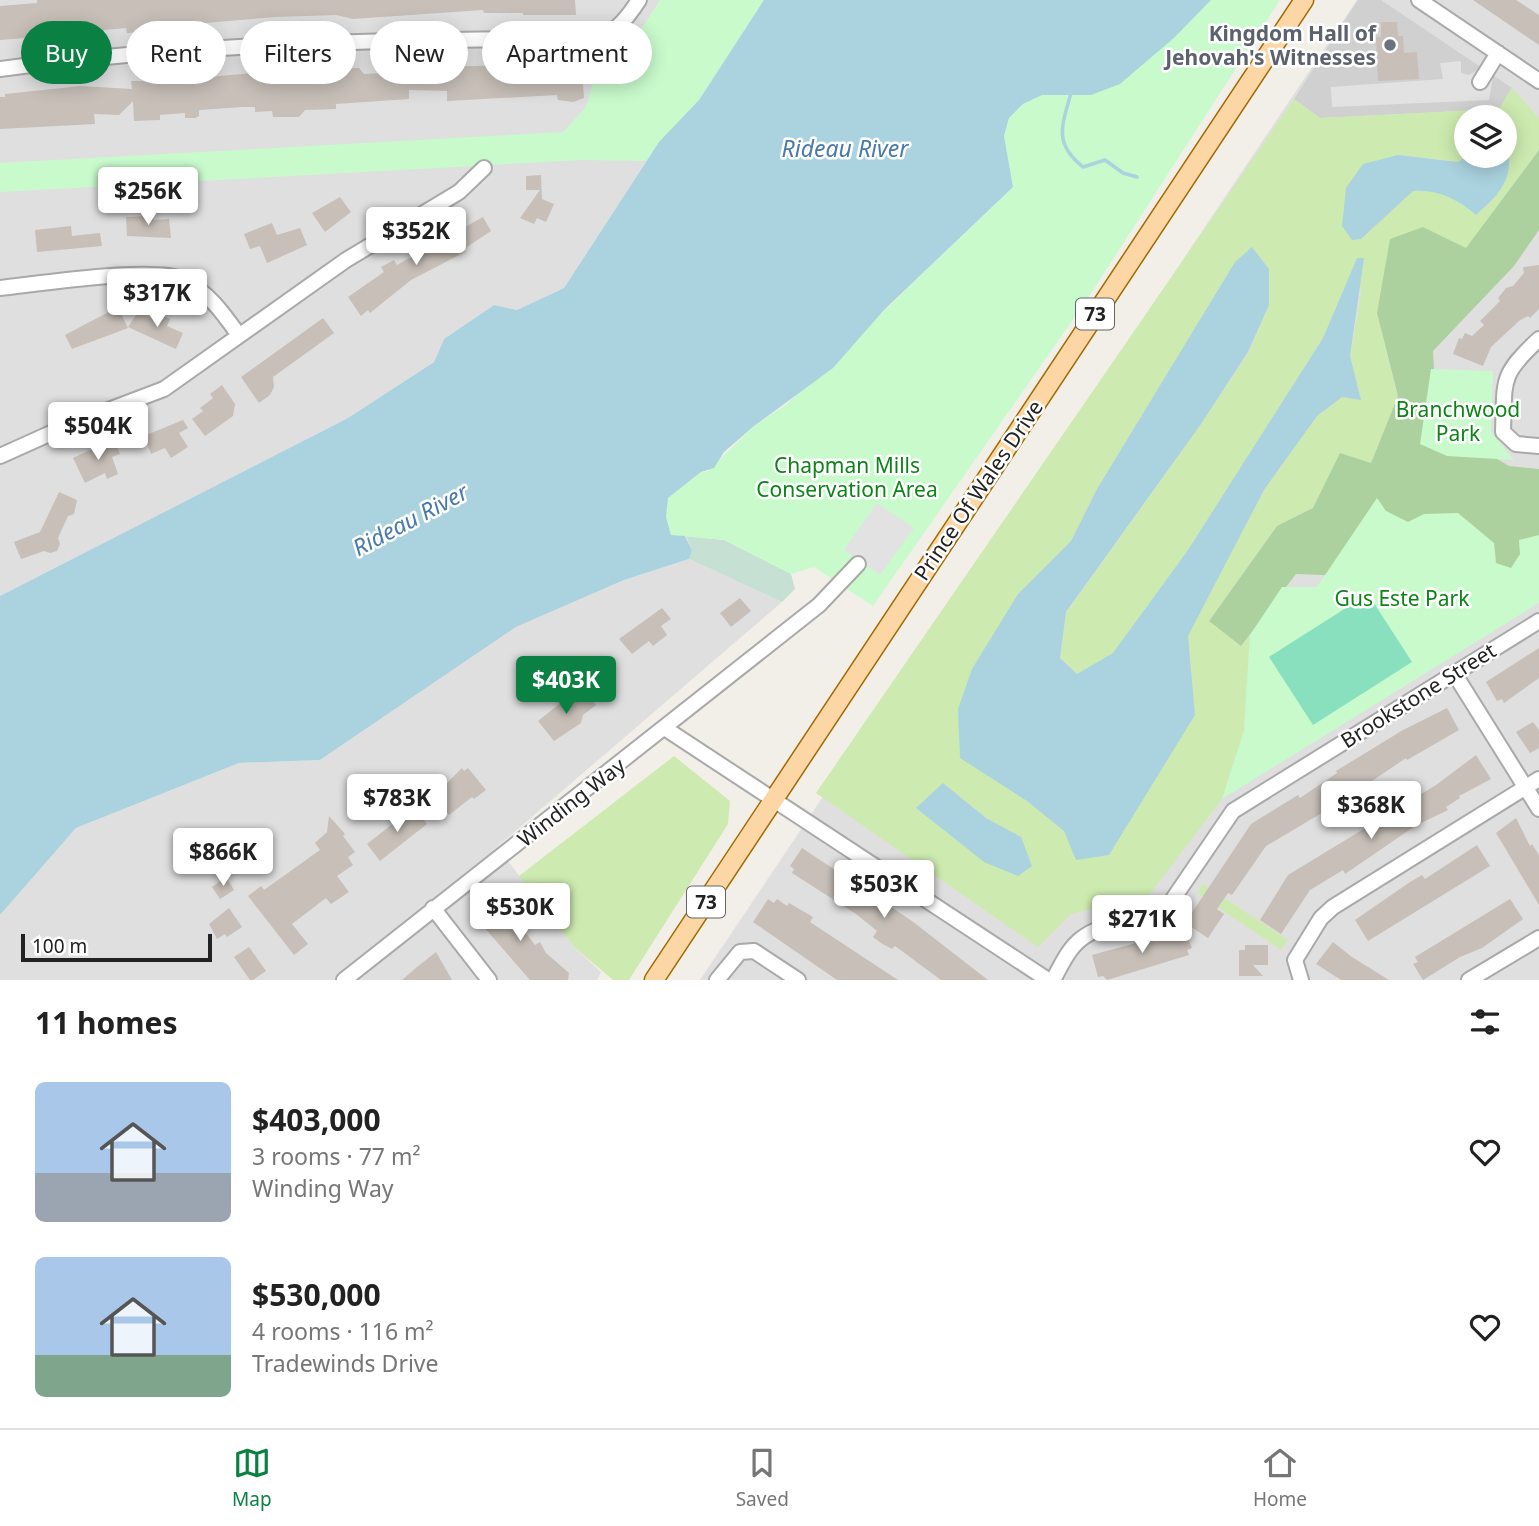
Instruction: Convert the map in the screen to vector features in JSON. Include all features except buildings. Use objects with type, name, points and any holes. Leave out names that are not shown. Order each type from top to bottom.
[{"type":"main road","name":"Prince Of Wales Drive","points":[[654,980],[1304,0]]},
{"type":"street","points":[[0,69],[181,48],[410,39],[587,39],[607,36],[616,30],[639,0]]},
{"type":"street","points":[[1419,0],[1539,81]]},
{"type":"street","points":[[1480,82],[1498,53]]},
{"type":"street","points":[[0,456],[69,425],[164,389],[346,260],[459,192],[484,168]]},
{"type":"street","points":[[0,288],[153,274],[183,279],[207,295],[238,334]]},
{"type":"street","points":[[1539,339],[1513,363],[1505,379],[1503,432],[1516,444],[1539,446]]},
{"type":"street","name":"Winding Way","points":[[344,980],[666,729],[841,584],[858,564]]},
{"type":"street","name":"Brookstone Street","points":[[1050,980],[1072,947],[1083,937],[1097,930],[1160,913],[1171,902],[1233,811],[1539,621]]},
{"type":"street","points":[[1454,673],[1539,808]]},
{"type":"street","points":[[666,729],[1050,980]]},
{"type":"street","points":[[1301,980],[1295,961],[1321,918],[1333,907],[1539,779]]},
{"type":"street","points":[[433,908],[489,980]]},
{"type":"street","points":[[1469,980],[1539,938]]},
{"type":"street","points":[[717,980],[740,952],[754,951],[798,980]]},
{"type":"shaded area","points":[[0,0],[764,0],[659,142],[564,288],[517,310],[494,305],[444,339],[434,362],[348,418],[0,596]]},
{"type":"shaded area","points":[[1357,0],[1539,0],[1539,980],[700,980]]},
{"type":"shaded area","points":[[1358,0],[1381,0],[1512,88],[1501,105],[1454,105],[1454,111],[1320,118],[1294,99]]},
{"type":"shaded area","points":[[1461,61],[1461,73],[1469,75],[1481,68],[1493,76],[1489,100],[1332,107],[1331,87],[1443,79],[1440,63]]},
{"type":"shaded area","points":[[877,503],[914,528],[880,575],[844,550]]},
{"type":"shaded area","points":[[689,559],[782,602],[497,847],[574,947],[601,972],[597,980],[0,980],[0,915],[76,828],[239,763],[320,760],[516,627],[624,580]]},
{"type":"green space","points":[[660,0],[764,0],[699,100],[646,161],[581,160],[0,192],[0,163],[563,132],[586,107],[592,84],[652,84],[652,21],[646,21]]},
{"type":"green space","name":"Chapman Mills Conservation Area","points":[[1211,0],[1280,0],[1088,298],[873,606],[814,567],[791,574],[724,540],[671,535],[666,517],[667,498],[702,472],[708,471],[754,426],[787,404],[1013,187],[1004,136],[1009,118],[1023,104],[1042,95],[1091,95],[1175,37]]},
{"type":"green space","points":[[1512,88],[1539,118],[1539,150],[1466,249],[1423,227],[1377,313],[1398,396],[1371,463],[1340,454],[1313,508],[1277,526],[1209,620],[1241,646],[1250,635],[1244,731],[1222,799],[1149,895],[1071,914],[1038,947],[816,793],[1294,99],[1320,118],[1454,111],[1454,161],[1398,155],[1391,211],[1407,195],[1420,189],[1446,195],[1475,215],[1492,201],[1505,168],[1517,168],[1517,105],[1501,105]],"holes":[[[1252,248],[1269,305],[1249,352],[1066,613],[1060,657],[1077,674],[1113,654],[1188,550],[1323,338],[1357,258],[1361,294],[1350,356],[1361,400],[1342,397],[1317,416],[1264,490],[1188,636],[1195,715],[1076,859],[1064,831],[1027,801],[1018,594],[1071,541],[1097,489],[1235,262]],[[943,783],[986,818],[1021,837],[917,808]]]},
{"type":"green space","points":[[1539,150],[1539,230],[1514,266],[1433,351],[1438,440],[1480,449],[1509,466],[1539,469],[1539,593],[1484,581],[1296,574],[1241,646],[1209,621],[1277,526],[1313,508],[1340,453],[1371,463],[1398,396],[1377,313],[1390,239],[1423,227],[1466,248]]},
{"type":"green space","name":"Branchwood Park","points":[[1431,369],[1493,371],[1491,432],[1514,460],[1447,456],[1420,444]]},
{"type":"green space","name":"Gus Este Park","points":[[1377,498],[1386,511],[1408,522],[1424,514],[1458,513],[1494,543],[1496,563],[1511,568],[1520,554],[1519,540],[1539,535],[1539,603],[1222,799],[1244,731],[1250,635],[1282,587],[1317,587]]},
{"type":"green space","points":[[686,536],[724,540],[791,574],[795,589],[782,602],[689,559],[692,550]]},
{"type":"green space","points":[[1368,594],[1412,662],[1313,725],[1269,657]]},
{"type":"green space","points":[[674,756],[730,801],[728,824],[629,980],[613,980],[574,947],[519,876]]},
{"type":"green space","points":[[1203,884],[1288,940],[1281,950],[1197,893]]},
{"type":"water","name":"Rideau River","points":[[764,0],[1211,0],[1175,37],[1120,84],[1091,95],[1042,95],[1023,104],[1009,118],[1004,136],[1013,187],[884,310],[833,368],[754,426],[724,452],[714,468],[701,472],[668,498],[666,517],[671,535],[685,536],[692,550],[689,559],[624,580],[516,627],[320,760],[239,763],[76,828],[0,915],[0,596],[348,418],[434,362],[444,339],[494,305],[517,310],[564,288],[659,142],[699,100]]},
{"type":"water","points":[[1398,155],[1454,162],[1454,168],[1509,168],[1500,190],[1476,215],[1447,196],[1413,191],[1361,239],[1352,240],[1342,226],[1346,188],[1363,164]]},
{"type":"water","points":[[1252,247],[1269,269],[1269,305],[1248,352],[1201,424],[1066,612],[1060,658],[1077,674],[1113,653],[1188,550],[1323,338],[1357,258],[1364,258],[1350,356],[1361,400],[1342,397],[1317,416],[1264,490],[1188,636],[1195,715],[1109,855],[1076,860],[1064,831],[1027,801],[960,758],[958,709],[972,669],[1018,594],[1071,541],[1097,489],[1235,262]]},
{"type":"water","points":[[943,783],[986,818],[1021,837],[1032,866],[1018,876],[984,862],[916,808]]},
{"type":"waterway","points":[[1071,93],[1062,133],[1067,150],[1083,167],[1105,160],[1123,173],[1137,177]]},
{"type":"place","name":"Kingdom Hall of Jehovah's Witnesses","points":[[1390,45]]}]
